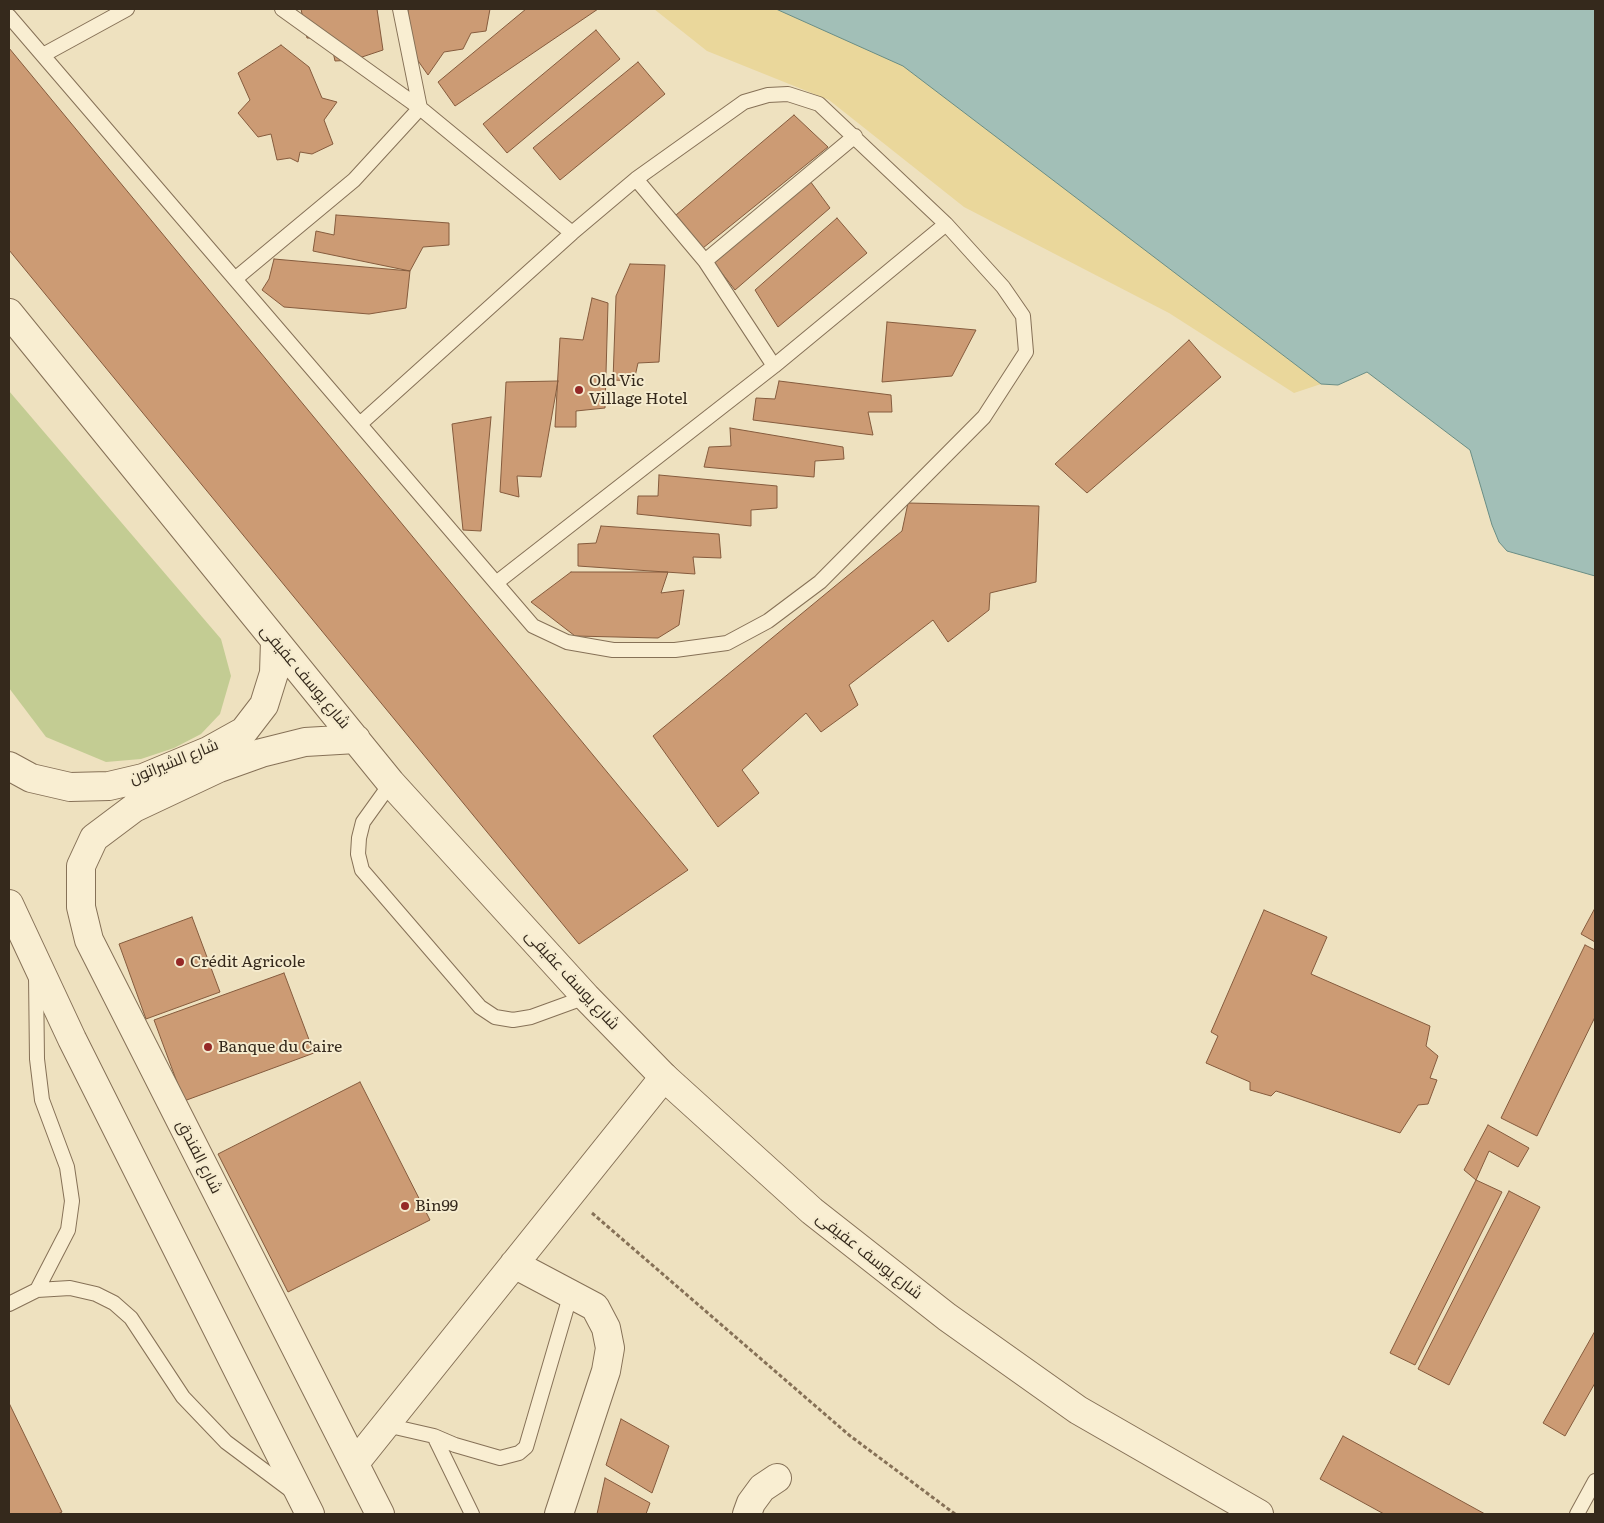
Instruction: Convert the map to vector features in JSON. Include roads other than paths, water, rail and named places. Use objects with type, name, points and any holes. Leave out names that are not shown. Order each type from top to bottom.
[{"type":"street","name":"شارع يوسف عفيفى","points":[[9,313],[391,783],[586,997],[664,1077],[812,1211],[947,1317],[1078,1410],[1258,1514]]},
{"type":"street","name":"شارع الشيراتون","points":[[134,808],[214,760],[244,731],[264,705],[274,673],[275,641]]},
{"type":"street","points":[[214,760],[304,742],[356,738]]},
{"type":"street","name":"شارع الشيراتون","points":[[9,766],[31,778],[70,787],[109,786],[214,760]]},
{"type":"street","name":"شارع الفندق","points":[[134,808],[94,838],[81,866],[81,907],[89,940],[380,1514]]},
{"type":"street","points":[[9,904],[72,1039],[306,1506]]},
{"type":"street","points":[[355,1463],[664,1077]]},
{"type":"street","points":[[514,1264],[594,1307],[606,1328],[610,1348],[606,1371],[559,1514]]},
{"type":"street","points":[[747,1514],[751,1503],[762,1488],[777,1478]]},
{"type":"lane","points":[[43,55],[127,9]]},
{"type":"lane","points":[[282,9],[420,108],[572,233]]},
{"type":"lane","points":[[400,9],[420,108]]},
{"type":"lane","points":[[9,16],[533,626],[567,642],[613,650],[675,650],[727,643],[768,621],[820,582],[984,418],[1026,352],[1023,316],[1003,287],[946,224],[855,136],[818,104],[788,94],[768,95],[744,102],[636,178],[572,233],[360,424]]},
{"type":"lane","points":[[235,279],[354,180],[420,108]]},
{"type":"lane","points":[[705,261],[855,136]]},
{"type":"lane","points":[[636,178],[705,261],[774,366]]},
{"type":"lane","points":[[496,584],[774,366],[946,224]]},
{"type":"lane","points":[[391,783],[363,822],[358,854],[362,870],[480,1007],[495,1017],[513,1020],[531,1017],[586,997]]},
{"type":"lane","points":[[36,962],[37,1059],[42,1100],[67,1167],[72,1201],[68,1230],[37,1290]]},
{"type":"lane","points":[[9,1304],[37,1290],[70,1288],[96,1294],[114,1303],[131,1318],[183,1397],[226,1442],[306,1506]]},
{"type":"lane","points":[[386,1425],[434,1436],[455,1445],[500,1458],[518,1453],[526,1447],[571,1293]]},
{"type":"lane","points":[[434,1436],[472,1514]]},
{"type":"lane","points":[[1577,1514],[1595,1481]]},
{"type":"water","points":[[776,9],[1595,9],[1595,576],[1507,551],[1499,542],[1492,525],[1470,450],[1367,372],[1338,385],[1321,384],[903,66]]},
{"type":"place","name":"Old Vic Village Hotel","points":[[579,390]]},
{"type":"place","name":"Crédit Agricole","points":[[180,962]]},
{"type":"place","name":"Banque du Caire","points":[[208,1047]]},
{"type":"place","name":"Bin99","points":[[405,1206]]}]
